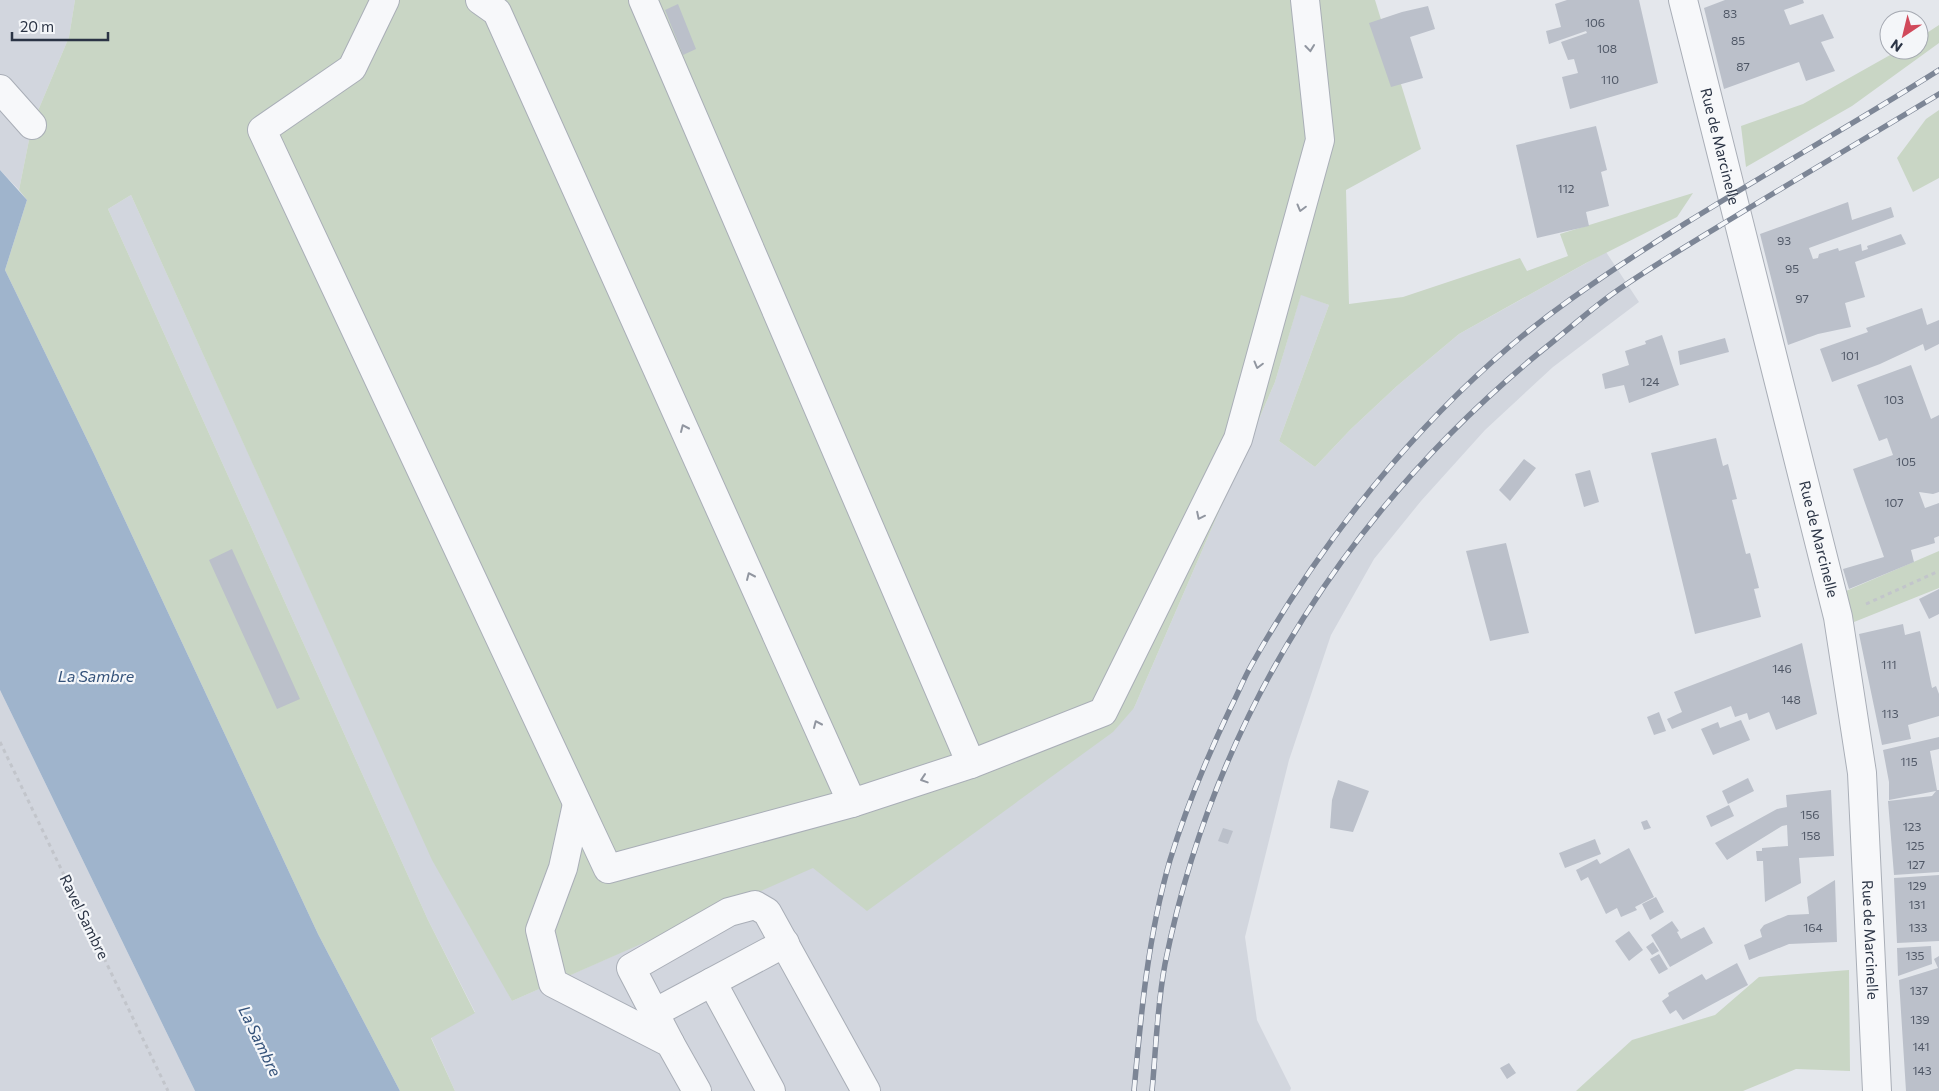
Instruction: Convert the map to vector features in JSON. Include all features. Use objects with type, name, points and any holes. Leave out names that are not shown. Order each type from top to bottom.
[{"type":"street","points":[[385,0],[352,68],[262,130],[608,870],[852,803],[970,764],[1103,712],[1238,439],[1320,140],[1305,0]]},
{"type":"street","points":[[480,0],[497,12],[852,803]]},
{"type":"street","points":[[643,0],[970,764]]},
{"type":"street","name":"Rue de Marcinelle","points":[[1683,0],[1838,616],[1862,773],[1877,1091]]},
{"type":"street","points":[[0,89],[32,125]]},
{"type":"street","points":[[577,804],[563,868],[540,930],[553,982],[670,1044]]},
{"type":"street","points":[[697,1091],[670,1044],[631,968],[729,912],[755,905],[768,912],[866,1091]]},
{"type":"street","points":[[654,1013],[785,943]]},
{"type":"street","points":[[712,982],[771,1091]]},
{"type":"path","points":[[1838,616],[1939,571]]},
{"type":"path","name":"Ravel Sambre","points":[[0,742],[168,1091]]},
{"type":"shaded area","points":[[0,0],[75,0],[69,37],[32,125],[19,190],[0,170]]},
{"type":"shaded area","points":[[131,195],[356,691],[512,1001],[813,867],[1134,708],[1275,382],[1301,294],[1329,305],[1279,441],[1315,467],[1351,429],[1397,386],[1459,334],[1606,252],[1639,302],[1553,367],[1485,430],[1421,501],[1374,559],[1331,635],[1289,760],[1245,937],[1257,1020],[1291,1088],[1290,1091],[455,1091],[431,1037],[475,1012],[428,920],[108,209]]},
{"type":"shaded area","points":[[0,690],[195,1091],[0,1091]]},
{"type":"green space","points":[[75,0],[1375,0],[1421,149],[1346,190],[1349,304],[1403,297],[1520,258],[1527,271],[1568,256],[1560,234],[1693,193],[1677,217],[1586,263],[1459,334],[1397,386],[1351,429],[1315,467],[1279,441],[1329,305],[1301,295],[1275,382],[1134,708],[1113,732],[867,911],[813,868],[512,1001],[432,860],[131,195],[108,209],[428,920],[475,1013],[431,1038],[455,1091],[400,1091],[318,934],[95,456],[5,270],[27,200],[19,190],[32,125],[69,37]]},
{"type":"green space","points":[[1939,25],[1939,43],[1929,50],[1929,32]]},
{"type":"green space","points":[[1881,60],[1916,60],[1852,106],[1746,167],[1741,126],[1803,104]]},
{"type":"green space","points":[[1939,110],[1939,178],[1913,192],[1897,158],[1926,119]]},
{"type":"green space","points":[[1939,551],[1939,588],[1854,622],[1846,591]]},
{"type":"green space","points":[[1849,970],[1850,1071],[1796,1069],[1743,1091],[1576,1091],[1632,1040],[1715,1015],[1759,977]]},
{"type":"water","name":"La Sambre","points":[[0,170],[27,200],[5,270],[95,456],[318,934],[400,1091],[195,1091],[0,690]]},
{"type":"building","points":[[1567,0],[1639,0],[1658,83],[1570,109],[1562,77],[1578,73],[1574,59],[1568,60],[1561,42],[1587,33],[1586,31],[1549,44],[1546,31],[1561,27],[1555,4]]},
{"type":"building","points":[[1725,0],[1803,0],[1804,3],[1784,10],[1790,25],[1823,14],[1834,38],[1821,42],[1835,71],[1806,81],[1799,62],[1724,89],[1704,8]]},
{"type":"building","points":[[678,4],[696,49],[683,55],[665,10]]},
{"type":"building","points":[[1428,6],[1435,29],[1410,37],[1423,78],[1391,87],[1369,23]]},
{"type":"building","points":[[1596,126],[1607,170],[1601,172],[1609,206],[1586,212],[1589,226],[1537,238],[1516,145]]},
{"type":"building","points":[[1848,202],[1852,220],[1891,207],[1894,217],[1809,248],[1813,259],[1818,258],[1819,254],[1838,248],[1839,251],[1861,244],[1862,251],[1868,249],[1867,246],[1901,234],[1906,244],[1855,262],[1865,297],[1845,303],[1851,327],[1818,334],[1788,345],[1760,234]]},
{"type":"building","points":[[1922,308],[1927,325],[1939,320],[1939,344],[1925,351],[1923,344],[1880,364],[1832,382],[1820,349],[1868,332],[1866,328]]},
{"type":"building","points":[[1662,335],[1679,385],[1629,403],[1624,385],[1605,389],[1602,374],[1629,365],[1625,351],[1646,344],[1645,341]]},
{"type":"building","points":[[1725,338],[1729,352],[1680,365],[1678,351]]},
{"type":"building","points":[[1911,365],[1931,419],[1939,415],[1939,492],[1933,494],[1919,492],[1925,508],[1939,503],[1939,536],[1934,538],[1935,543],[1911,550],[1914,562],[1849,589],[1843,569],[1884,557],[1853,469],[1893,455],[1887,438],[1879,441],[1857,385]]},
{"type":"building","points":[[1716,438],[1723,466],[1728,464],[1737,499],[1732,500],[1746,554],[1750,553],[1759,588],[1754,589],[1761,617],[1695,634],[1651,453]]},
{"type":"building","points":[[1524,459],[1536,468],[1510,501],[1499,490]]},
{"type":"building","points":[[1590,470],[1599,502],[1584,507],[1575,474]]},
{"type":"building","points":[[1506,543],[1529,633],[1490,641],[1466,551]]},
{"type":"building","points":[[232,549],[300,699],[277,709],[209,560]]},
{"type":"building","points":[[1939,589],[1939,614],[1929,619],[1919,599]]},
{"type":"building","points":[[1903,624],[1905,635],[1920,631],[1932,688],[1936,686],[1939,694],[1939,716],[1908,725],[1911,739],[1882,745],[1859,634]]},
{"type":"building","points":[[1802,643],[1817,714],[1776,730],[1769,712],[1749,720],[1747,713],[1735,717],[1731,706],[1672,729],[1667,719],[1682,712],[1674,692]]},
{"type":"building","points":[[1659,712],[1666,731],[1654,735],[1647,717]]},
{"type":"building","points":[[1741,720],[1750,740],[1713,755],[1701,729],[1718,722],[1720,728]]},
{"type":"building","points":[[1939,737],[1939,749],[1930,751],[1937,790],[1939,790],[1939,872],[1894,875],[1888,801],[1932,796],[1936,791],[1889,800],[1889,782],[1883,750]]},
{"type":"building","points":[[1748,778],[1754,791],[1728,804],[1722,791]]},
{"type":"building","points":[[1338,780],[1369,791],[1353,832],[1330,828],[1332,800]]},
{"type":"building","points":[[1831,790],[1834,856],[1799,858],[1801,883],[1765,902],[1763,861],[1757,861],[1756,851],[1762,851],[1762,848],[1788,846],[1787,825],[1782,826],[1727,860],[1715,843],[1777,809],[1787,807],[1786,795]]},
{"type":"building","points":[[1729,805],[1734,816],[1711,827],[1706,816]]},
{"type":"building","points":[[1647,820],[1651,828],[1644,830],[1641,822]]},
{"type":"building","points":[[1223,828],[1233,831],[1228,844],[1218,841]]},
{"type":"building","points":[[1595,839],[1601,854],[1565,868],[1559,853]]},
{"type":"building","points":[[1629,848],[1654,897],[1635,907],[1637,910],[1621,917],[1617,908],[1606,914],[1588,877],[1581,881],[1576,870],[1597,859],[1600,864]]},
{"type":"building","points":[[1939,875],[1939,941],[1897,943],[1894,878]]},
{"type":"building","points":[[1835,880],[1837,942],[1789,944],[1749,960],[1744,945],[1762,937],[1760,930],[1764,925],[1788,915],[1809,914],[1807,897]]},
{"type":"building","points":[[1656,897],[1664,912],[1650,920],[1642,904]]},
{"type":"building","points":[[1672,921],[1679,931],[1677,932],[1681,939],[1704,927],[1713,943],[1670,967],[1651,935]]},
{"type":"building","points":[[1629,931],[1643,950],[1629,961],[1615,941]]},
{"type":"building","points":[[1653,942],[1659,951],[1652,955],[1646,947]]},
{"type":"building","points":[[1931,946],[1932,964],[1898,976],[1897,948]]},
{"type":"building","points":[[1659,954],[1668,969],[1659,974],[1650,959]]},
{"type":"building","points":[[1939,956],[1939,1091],[1906,1091],[1899,980],[1938,968],[1934,959]]},
{"type":"building","points":[[1737,963],[1748,985],[1683,1020],[1676,1010],[1670,1014],[1662,1001],[1669,996],[1668,993],[1702,974],[1706,980]]},
{"type":"building","points":[[1509,1063],[1516,1073],[1507,1079],[1500,1068]]},
{"type":"railway","points":[[1134,1091],[1143,1004],[1156,917],[1170,860],[1190,802],[1252,664],[1316,562],[1353,512],[1392,464],[1434,418],[1523,335],[1571,299],[1661,239],[1939,70]]},
{"type":"railway","points":[[1152,1091],[1158,1012],[1165,964],[1188,872],[1219,783],[1258,698],[1304,617],[1357,541],[1417,469],[1483,402],[1602,302],[1683,248],[1939,94]]}]
